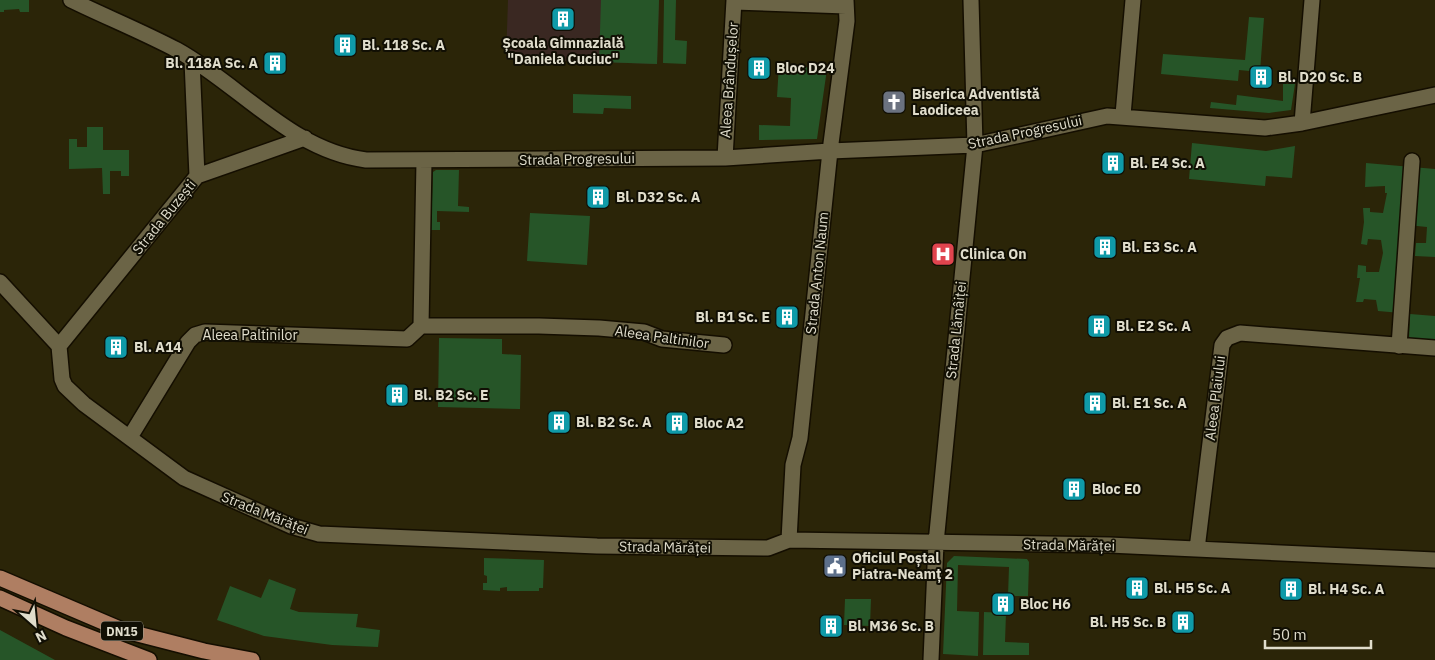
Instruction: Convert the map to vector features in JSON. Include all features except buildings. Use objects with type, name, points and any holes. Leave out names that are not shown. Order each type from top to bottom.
[{"type":"main road","name":"DN15","points":[[0,578],[122,630],[204,651],[252,660]]},
{"type":"main road","name":"DN15","points":[[0,598],[66,628],[149,660]]},
{"type":"street","name":"Strada Progresului","points":[[71,0],[178,51],[288,128],[305,138],[353,158],[424,161],[724,158],[830,151],[975,145],[1092,118],[1123,116],[1265,128],[1302,123],[1435,95]]},
{"type":"street","name":"Strada Lămâiței","points":[[931,660],[936,543],[975,145],[971,0]]},
{"type":"street","points":[[1123,116],[1133,0]]},
{"type":"street","points":[[1302,123],[1312,0]]},
{"type":"street","name":"Aleea Brândușelor","points":[[724,158],[734,1],[846,3]]},
{"type":"street","name":"Strada Anton Naum","points":[[789,540],[793,465],[800,438],[830,151],[847,21],[846,3]]},
{"type":"street","points":[[192,60],[197,176]]},
{"type":"street","name":"Strada Buzești","points":[[59,346],[197,176],[305,138]]},
{"type":"street","points":[[421,326],[424,161]]},
{"type":"street","points":[[1398,346],[1412,162]]},
{"type":"street","points":[[0,282],[59,346]]},
{"type":"street","name":"Aleea Paltinilor","points":[[130,437],[180,353],[195,335],[205,332],[407,339],[421,326],[539,326],[644,332],[662,339],[724,345]]},
{"type":"street","name":"Aleea Plaiului","points":[[1197,549],[1222,345],[1227,338],[1240,333],[1435,348]]},
{"type":"street","name":"Strada Mărăței","points":[[59,346],[59,372],[65,386],[84,404],[184,478],[291,526],[318,534],[578,545],[718,548],[768,548],[789,540],[1197,549],[1435,560]]},
{"type":"shaded area","points":[[508,0],[659,0],[657,64],[506,59]]},
{"type":"green space","points":[[0,0],[29,0],[29,12],[20,12],[19,9],[0,12]]},
{"type":"green space","points":[[601,0],[659,0],[657,64],[599,62]]},
{"type":"green space","points":[[664,0],[676,0],[675,40],[687,41],[686,64],[663,63]]},
{"type":"green space","points":[[1249,17],[1264,18],[1260,72],[1239,70],[1238,81],[1161,74],[1163,54],[1245,60]]},
{"type":"green space","points":[[779,64],[827,69],[817,139],[759,140],[759,125],[790,126],[791,98],[777,97]]},
{"type":"green space","points":[[1283,84],[1295,84],[1291,110],[1269,113],[1210,108],[1211,102],[1236,105],[1237,95],[1283,101]]},
{"type":"green space","points":[[573,94],[631,96],[631,109],[604,108],[603,114],[573,113]]},
{"type":"green space","points":[[87,127],[103,127],[103,150],[129,150],[129,176],[121,176],[121,171],[110,171],[110,194],[103,194],[102,168],[69,169],[69,139],[77,139],[77,147],[87,147]]},
{"type":"green space","points":[[1192,143],[1266,151],[1295,146],[1292,178],[1266,176],[1265,186],[1189,179]]},
{"type":"green space","points":[[1366,163],[1435,169],[1435,257],[1415,256],[1416,243],[1426,243],[1427,227],[1407,225],[1401,313],[1378,311],[1376,300],[1364,299],[1363,302],[1356,302],[1360,278],[1357,278],[1358,265],[1366,266],[1366,272],[1379,272],[1383,253],[1381,240],[1368,239],[1367,245],[1361,244],[1364,222],[1363,208],[1370,208],[1370,212],[1383,213],[1387,193],[1385,193],[1385,186],[1365,187]]},
{"type":"green space","points":[[436,170],[459,170],[458,206],[469,207],[469,212],[437,211],[437,222],[440,222],[440,230],[431,230],[433,172]]},
{"type":"green space","points":[[530,213],[590,216],[587,265],[527,261]]},
{"type":"green space","points":[[1410,314],[1435,316],[1435,341],[1409,339]]},
{"type":"green space","points":[[439,338],[502,339],[502,354],[521,355],[520,409],[438,407]]},
{"type":"green space","points":[[954,556],[1027,559],[1029,562],[1028,596],[1008,596],[1009,567],[958,565],[957,611],[979,612],[978,656],[943,654],[947,563]]},
{"type":"green space","points":[[484,558],[544,560],[543,588],[539,588],[539,591],[507,591],[507,587],[500,588],[500,591],[483,590],[483,583],[487,583],[487,576],[484,575]]},
{"type":"green space","points":[[269,579],[296,589],[290,609],[299,612],[358,614],[356,627],[380,630],[378,647],[332,645],[264,636],[217,620],[230,586],[261,598]]},
{"type":"green space","points":[[845,599],[871,599],[870,626],[844,625]]},
{"type":"green space","points":[[984,612],[1006,613],[1005,642],[1029,643],[1029,655],[983,655]]},
{"type":"green space","points":[[0,630],[55,660],[0,660]]},
{"type":"place","name":"Școala Gimnazială \"Daniela Cuciuc\"","points":[[563,19]]},
{"type":"place","name":"Bl. 118 Sc. A","points":[[345,45]]},
{"type":"place","name":"Bl. 118A Sc. A","points":[[275,63]]},
{"type":"place","name":"Bloc D24","points":[[759,68]]},
{"type":"place","name":"Bl. D20 Sc. B","points":[[1261,77]]},
{"type":"place","name":"Biserica Adventistă Laodiceea","points":[[894,102]]},
{"type":"place","name":"Bl. E4 Sc. A","points":[[1113,163]]},
{"type":"place","name":"Bl. D32 Sc. A","points":[[598,197]]},
{"type":"place","name":"Bl. E3 Sc. A","points":[[1105,247]]},
{"type":"place","name":"Clinica On","points":[[943,254]]},
{"type":"place","name":"Bl. B1 Sc. E","points":[[787,317]]},
{"type":"place","name":"Bl. E2 Sc. A","points":[[1099,326]]},
{"type":"place","name":"Bl. A14","points":[[116,347]]},
{"type":"place","name":"Bl. B2 Sc. E","points":[[397,395]]},
{"type":"place","name":"Bl. E1 Sc. A","points":[[1095,403]]},
{"type":"place","name":"Bl. B2 Sc. A","points":[[559,422]]},
{"type":"place","name":"Bloc A2","points":[[677,423]]},
{"type":"place","name":"Bloc E0","points":[[1074,489]]},
{"type":"place","name":"Oficiul Poștal Piatra-Neamț 2","points":[[835,566]]},
{"type":"place","name":"Bl. H5 Sc. A","points":[[1137,588]]},
{"type":"place","name":"Bl. H4 Sc. A","points":[[1291,589]]},
{"type":"place","name":"Bloc H6","points":[[1003,604]]},
{"type":"place","name":"Bl. H5 Sc. B","points":[[1183,622]]},
{"type":"place","name":"Bl. M36 Sc. B","points":[[831,626]]}]
